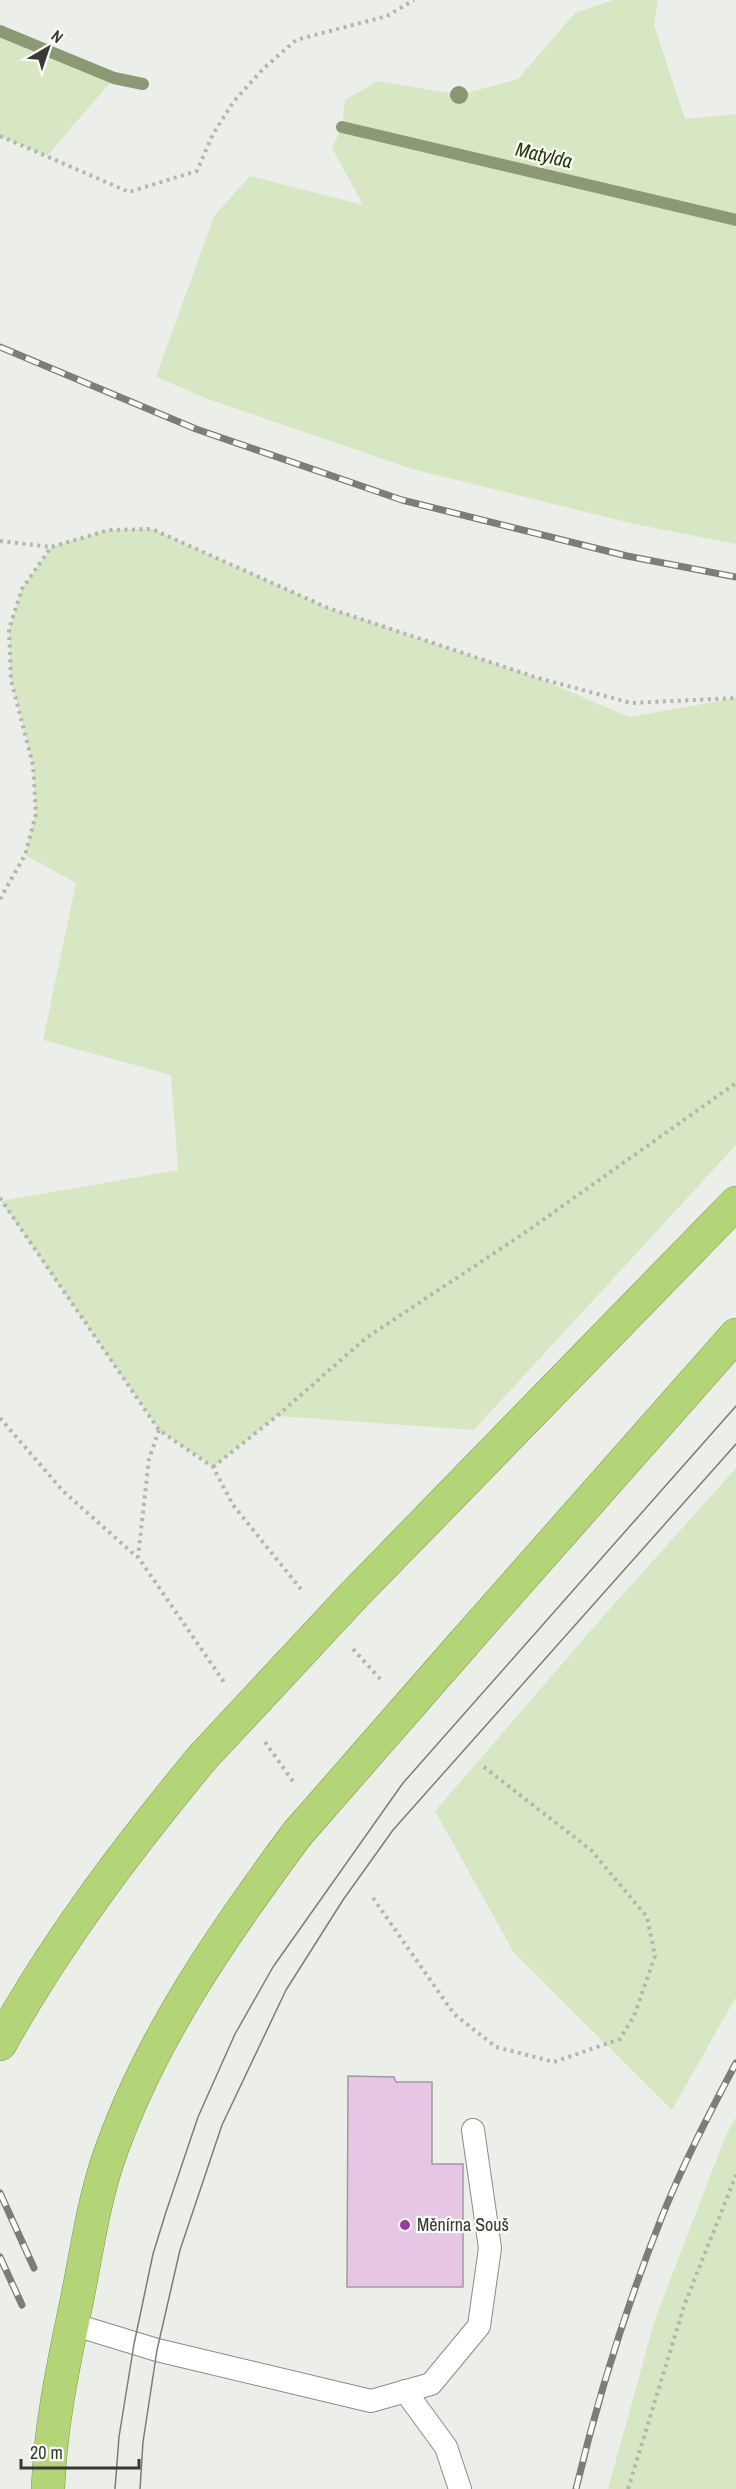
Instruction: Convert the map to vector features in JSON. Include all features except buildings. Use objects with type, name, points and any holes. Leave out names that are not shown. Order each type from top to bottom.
[{"type":"highway","points":[[0,2044],[33,1987],[74,1925],[125,1853],[202,1758],[354,1595],[736,1203]]},
{"type":"highway","points":[[48,2489],[55,2422],[99,2193],[123,2119],[149,2066],[203,1970],[238,1916],[297,1834],[736,1335]]},
{"type":"lane","points":[[72,2325],[167,2353],[371,2401],[431,2384],[479,2326],[490,2248],[473,2130]]},
{"type":"lane","points":[[405,2391],[446,2446],[460,2489]]},
{"type":"path","points":[[0,136],[129,192],[196,171],[213,134],[234,101],[263,69],[296,40],[387,16],[414,0]]},
{"type":"path","points":[[0,541],[51,547],[109,530],[152,529],[328,608],[538,678],[631,703],[736,698]]},
{"type":"path","points":[[0,899],[25,855],[36,814],[33,765],[11,680],[9,629],[22,589],[51,547]]},
{"type":"path","points":[[213,1467],[277,1416],[366,1338],[523,1234],[736,1083]]},
{"type":"path","points":[[0,1199],[159,1430],[213,1467],[233,1505],[309,1599]]},
{"type":"path","points":[[0,1419],[63,1491],[138,1557],[227,1686]]},
{"type":"path","points":[[138,1557],[149,1459],[159,1430]]},
{"type":"path","points":[[348,1644],[389,1687]]},
{"type":"path","points":[[260,1735],[294,1784]]},
{"type":"path","points":[[373,1898],[454,2014],[496,2047],[554,2062],[620,2039],[634,2016],[655,1956],[647,1917],[591,1850],[480,1764]]},
{"type":"path","points":[[628,2489],[684,2306],[736,2175]]},
{"type":"green space","points":[[613,0],[658,0],[654,25],[685,119],[736,114],[736,544],[634,524],[412,469],[208,399],[156,377],[214,216],[250,176],[363,205],[332,148],[342,127],[345,100],[378,81],[459,95],[518,79],[575,13]]},
{"type":"green space","points":[[0,31],[114,78],[47,156],[0,136]]},
{"type":"green space","points":[[152,529],[328,608],[538,678],[629,717],[736,698],[736,1145],[474,1430],[277,1416],[213,1467],[159,1430],[1,1201],[178,1170],[171,1075],[43,1040],[76,883],[25,855],[36,814],[33,765],[11,680],[9,629],[22,589],[51,547],[109,530]]},
{"type":"green space","points":[[736,1468],[736,1997],[672,2110],[514,1953],[435,1811],[600,1620]]},
{"type":"green space","points":[[736,2117],[736,2489],[608,2489],[655,2319],[726,2135]]},
{"type":"waterway","name":"Matylda","points":[[0,31],[114,78],[143,84]]},
{"type":"waterway","name":"Matylda","points":[[342,127],[736,220]]},
{"type":"tram line","points":[[115,2489],[119,2437],[134,2344],[153,2254],[198,2117],[235,2034],[273,1967],[403,1783],[736,1406]]},
{"type":"tram line","points":[[140,2489],[143,2442],[157,2350],[180,2250],[222,2125],[286,1990],[343,1900],[393,1830],[736,1444]]},
{"type":"railway","points":[[0,347],[196,429],[402,500],[627,556],[736,577]]},
{"type":"railway","points":[[576,2489],[614,2352],[648,2252],[687,2160],[736,2063]]},
{"type":"railway","points":[[0,2193],[34,2268]]},
{"type":"railway","points":[[0,2257],[22,2305]]},
{"type":"place","name":"Měnírna Souš","points":[[405,2225]]}]
